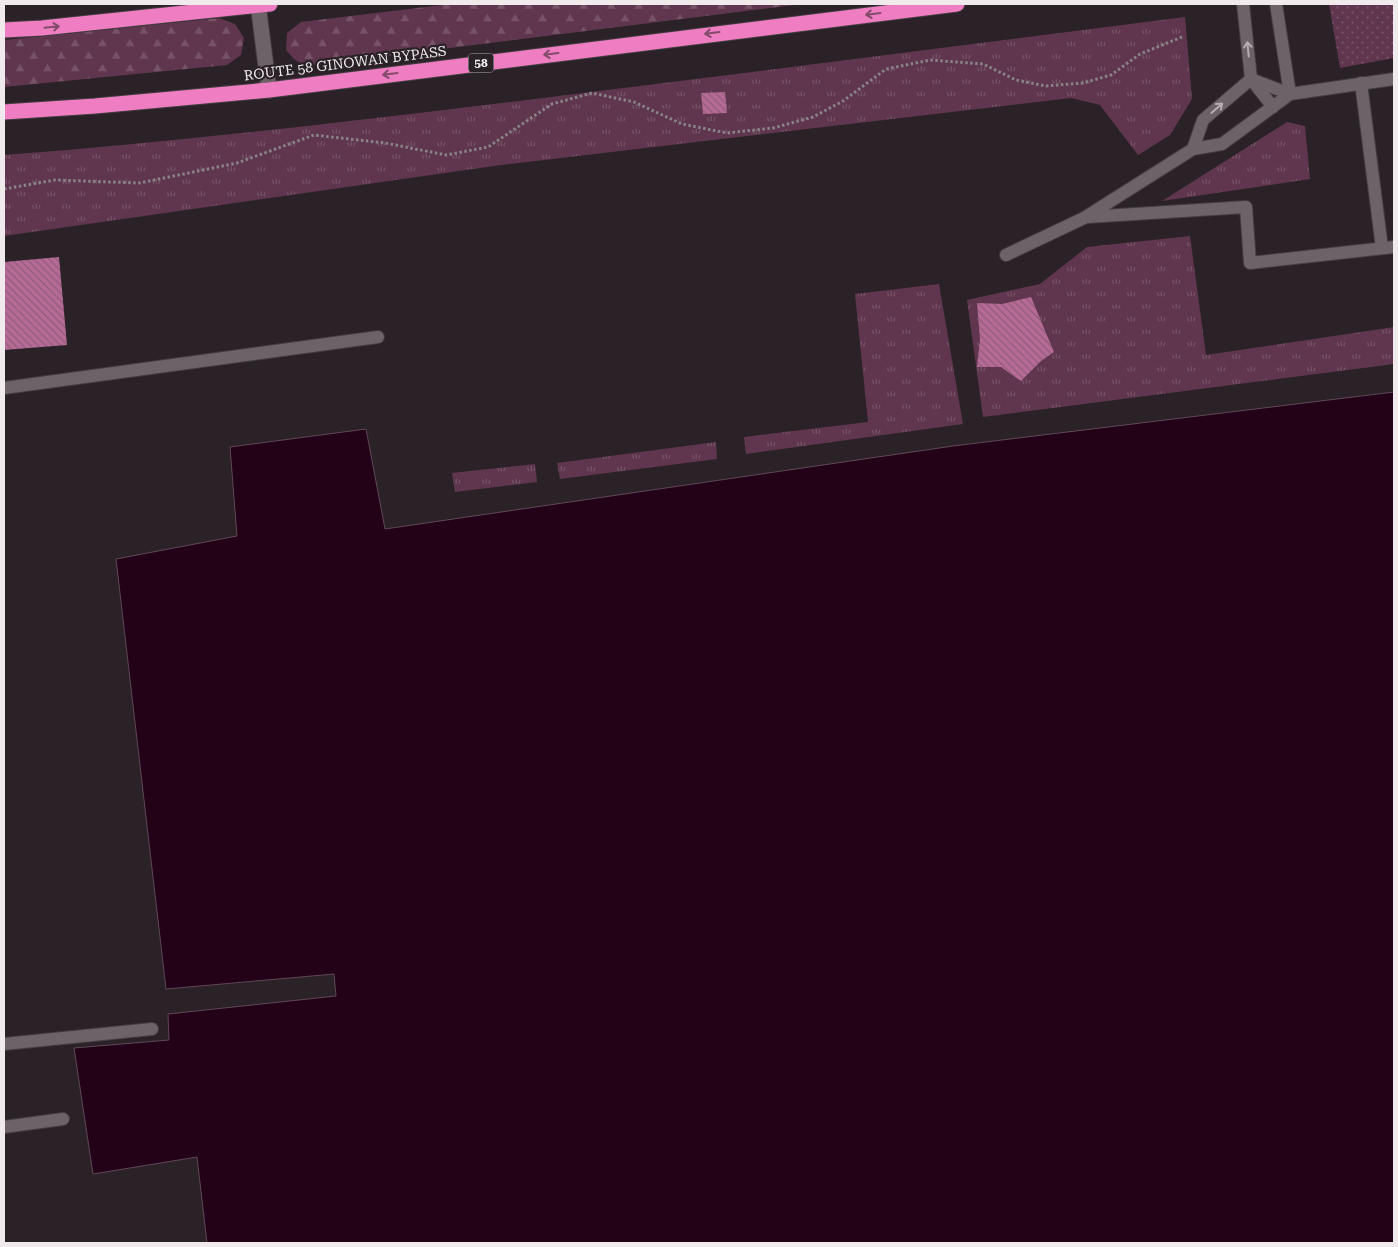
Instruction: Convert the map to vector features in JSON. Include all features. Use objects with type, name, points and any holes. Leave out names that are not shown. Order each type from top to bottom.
[{"type":"highway","points":[[4,30],[42,28],[262,4]]},
{"type":"highway","name":"ROUTE 58 GINOWAN BYPASS","points":[[4,112],[95,106],[269,90],[956,4]]},
{"type":"street","points":[[262,4],[269,90]]},
{"type":"lane","points":[[1243,4],[1251,78],[1273,107]]},
{"type":"lane","points":[[1276,4],[1290,94]]},
{"type":"lane","points":[[1251,78],[1290,94]]},
{"type":"lane","points":[[1193,149],[1203,120],[1251,78]]},
{"type":"lane","points":[[1006,255],[1084,218],[1193,149],[1222,144],[1290,94],[1394,78]]},
{"type":"lane","points":[[1084,218],[1246,208],[1250,264],[1388,248],[1361,83]]},
{"type":"lane","points":[[4,388],[378,337]]},
{"type":"lane","points":[[4,1044],[152,1029]]},
{"type":"lane","points":[[4,1127],[63,1120]]},
{"type":"path","points":[[4,189],[55,180],[139,183],[237,163],[314,135],[385,143],[446,154],[488,147],[552,104],[592,93],[634,102],[682,124],[727,133],[773,128],[813,117],[844,101],[886,69],[904,65],[930,60],[983,64],[1016,80],[1046,86],[1083,83],[1111,75],[1140,54],[1182,38]]},
{"type":"green space","points":[[450,4],[802,4],[305,66],[294,59],[286,50],[287,33],[301,22]]},
{"type":"green space","points":[[1329,4],[1394,4],[1394,58],[1340,68]]},
{"type":"green space","points":[[1185,17],[1192,99],[1170,135],[1138,155],[1100,105],[1071,98],[501,165],[4,236],[4,155],[201,137],[396,116]]},
{"type":"green space","points":[[219,18],[235,24],[244,38],[241,55],[227,65],[4,87],[4,40]]},
{"type":"green space","points":[[1287,122],[1305,126],[1310,179],[1162,201]]},
{"type":"green space","points":[[1190,236],[1206,355],[1394,327],[1394,364],[983,417],[967,300],[1040,284],[1087,247]]},
{"type":"green space","points":[[939,284],[963,424],[746,454],[744,437],[868,422],[855,294]]},
{"type":"green space","points":[[716,442],[717,459],[560,479],[557,463]]},
{"type":"green space","points":[[535,464],[537,482],[455,492],[452,473]]},
{"type":"shaded area","points":[[1394,392],[1394,1243],[207,1243],[197,1157],[93,1174],[74,1048],[169,1040],[168,1014],[336,996],[334,974],[166,989],[116,559],[237,536],[230,447],[366,429],[385,529],[953,446]]},
{"type":"building","points":[[725,92],[727,113],[703,114],[701,93]]},
{"type":"building","points":[[59,257],[67,345],[4,350],[4,262]]},
{"type":"building","points":[[1031,297],[1054,352],[1041,361],[1021,381],[1001,367],[977,367],[980,339],[977,303],[1002,304]]}]
